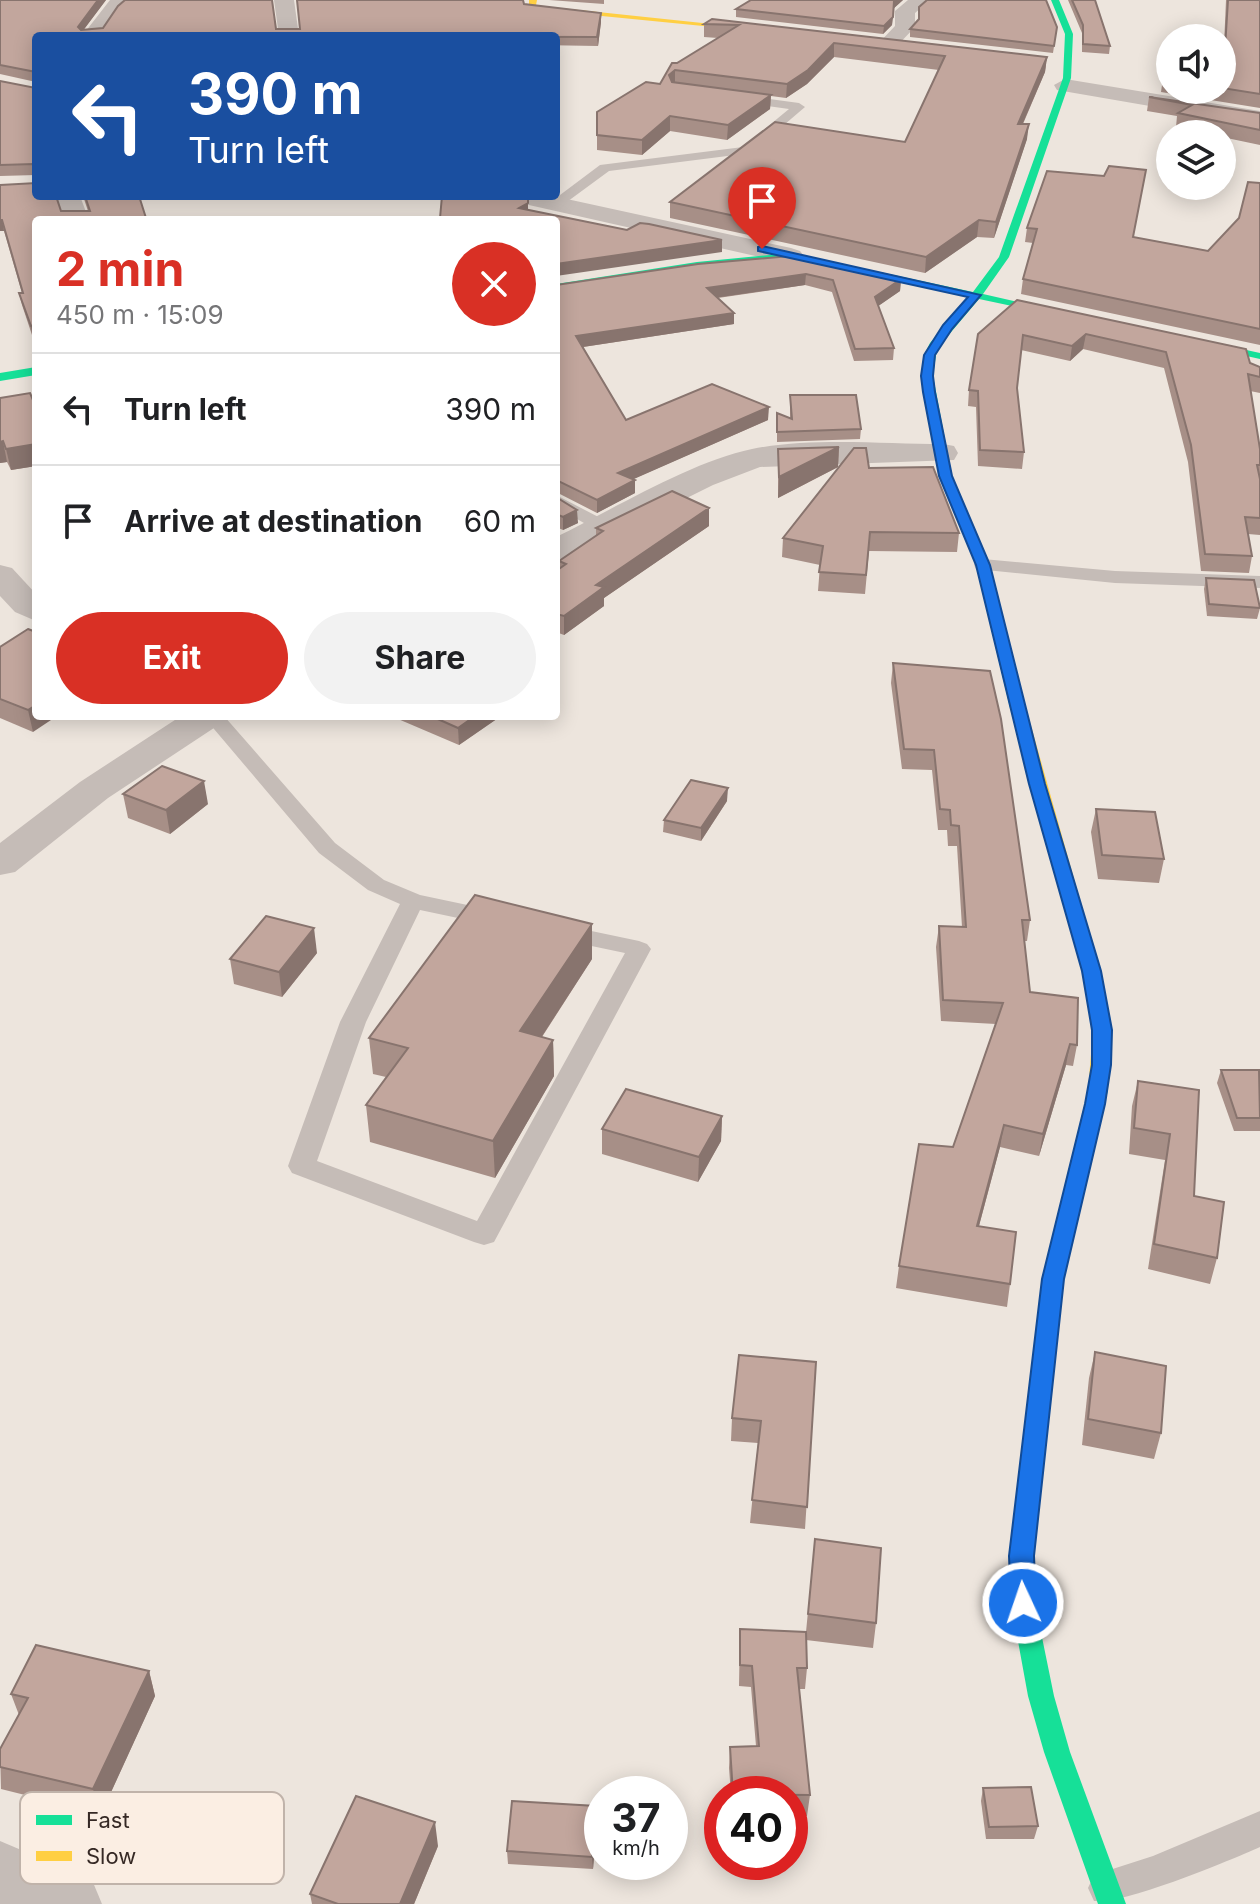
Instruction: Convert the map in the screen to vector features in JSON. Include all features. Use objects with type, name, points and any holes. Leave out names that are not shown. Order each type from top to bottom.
[{"type":"street","points":[[95,32],[110,9],[122,0]]},
{"type":"street","points":[[284,0],[288,32]]},
{"type":"street","points":[[533,0],[532,6],[541,8],[786,33]]},
{"type":"street","points":[[879,44],[905,27],[905,11],[920,0]]},
{"type":"street","points":[[1055,0],[1069,34],[1067,75],[1004,257],[998,269],[947,327],[927,364],[929,392],[946,476],[983,565],[1037,784],[1091,971],[1102,1030],[1098,1088],[1053,1279],[1021,1556],[1023,1603],[1041,1696],[1057,1752],[1109,1896]]},
{"type":"street","points":[[879,44],[910,48]]},
{"type":"street","points":[[1045,62],[1067,75],[1260,118]]},
{"type":"street","points":[[538,200],[1094,320]]},
{"type":"street","points":[[560,286],[697,265],[791,256]]},
{"type":"street","points":[[1168,336],[1259,361]]},
{"type":"street","points":[[0,377],[32,372]]},
{"type":"street","points":[[560,548],[702,478],[755,458],[791,454],[943,453]]},
{"type":"street","points":[[0,575],[21,608]]},
{"type":"street","points":[[0,863],[94,790],[204,720]]},
{"type":"street","points":[[0,1874],[20,1883]]},
{"type":"street","points":[[23,1884],[68,1904]]},
{"type":"lane","points":[[555,204],[605,168],[747,150],[799,107],[722,97]]},
{"type":"lane","points":[[560,502],[604,527]]},
{"type":"lane","points":[[983,565],[1115,577],[1260,582]]},
{"type":"lane","points":[[214,720],[327,848],[376,885],[413,901],[639,949],[484,1235],[302,1166],[353,1022],[413,901]]},
{"type":"lane","points":[[1109,1896],[1260,1829]]},
{"type":"building","points":[[0,0],[98,0],[78,27],[81,30],[103,28],[125,0],[272,0],[276,29],[300,29],[297,0],[523,0],[524,4],[601,13],[597,37],[560,37],[560,32],[32,32],[32,71],[0,65]]},
{"type":"building","points":[[751,0],[895,0],[893,17],[884,26],[736,9]]},
{"type":"building","points":[[927,0],[1046,0],[1057,27],[1054,46],[910,29],[919,19],[919,7]]},
{"type":"building","points":[[1072,0],[1095,0],[1110,46],[1083,44],[1083,25]]},
{"type":"building","points":[[1228,0],[1260,0],[1260,94],[1236,90],[1236,24],[1226,24]]},
{"type":"building","points":[[712,19],[1047,57],[1018,124],[1029,124],[996,222],[979,220],[926,257],[670,202],[775,122],[905,142],[945,56],[834,43],[808,70],[787,84],[675,70],[669,75],[672,82],[771,95],[728,125],[670,116],[642,140],[597,135],[597,112],[646,82],[660,84],[672,63],[677,63],[739,25],[704,24]]},
{"type":"building","points":[[0,81],[32,87],[32,164],[0,165]]},
{"type":"building","points":[[1187,104],[1260,113],[1260,130],[1236,125],[1236,120],[1212,120],[1178,113],[1192,105]]},
{"type":"building","points":[[1109,166],[1146,170],[1133,237],[1208,251],[1239,218],[1248,182],[1260,183],[1260,329],[1023,279],[1037,229],[1027,228],[1047,171],[1104,176]]},
{"type":"building","points":[[32,183],[32,200],[57,200],[61,211],[90,211],[86,200],[140,200],[145,216],[32,216],[31,326],[0,220],[0,185]]},
{"type":"building","points":[[442,200],[528,200],[519,208],[558,216],[440,216]]},
{"type":"building","points":[[560,216],[627,230],[640,223],[649,224],[722,240],[560,263]]},
{"type":"building","points":[[791,256],[901,279],[875,297],[894,348],[855,349],[833,280],[806,274],[707,288],[734,313],[576,336],[626,420],[712,384],[769,407],[618,473],[635,480],[597,500],[560,482],[560,284],[698,264]]},
{"type":"building","points":[[1017,300],[1246,349],[1250,363],[1260,367],[1260,377],[1248,374],[1260,449],[1260,465],[1257,465],[1260,518],[1245,517],[1252,556],[1205,554],[1191,445],[1166,352],[1086,334],[1072,346],[1023,335],[1017,388],[1024,452],[980,450],[978,391],[969,390],[978,334]]},
{"type":"building","points":[[30,393],[32,445],[6,449],[3,441],[0,442],[0,398]]},
{"type":"building","points":[[790,395],[856,395],[861,429],[777,432],[777,413],[792,419]]},
{"type":"building","points":[[839,447],[779,477],[778,449]]},
{"type":"building","points":[[854,448],[866,448],[869,468],[933,467],[959,533],[870,532],[866,575],[819,572],[823,546],[783,538]]},
{"type":"building","points":[[672,491],[709,508],[596,585],[604,587],[564,616],[560,615],[560,568],[566,564],[560,560],[603,531],[596,528]]},
{"type":"building","points":[[560,499],[577,510],[560,516]]},
{"type":"building","points":[[1206,578],[1254,580],[1260,608],[1209,604]]},
{"type":"building","points":[[28,629],[32,630],[32,708],[28,710],[0,699],[0,647]]},
{"type":"building","points":[[893,663],[990,671],[1001,719],[1030,920],[1022,920],[1030,992],[1078,998],[1077,1045],[1070,1044],[1043,1134],[1004,1125],[977,1226],[1016,1232],[1010,1284],[899,1266],[919,1144],[953,1147],[1003,1003],[943,1000],[939,926],[966,927],[959,826],[951,825],[950,810],[940,809],[934,750],[904,749]]},
{"type":"building","points":[[440,720],[469,720],[458,728]]},
{"type":"building","points":[[162,766],[204,781],[166,810],[123,794]]},
{"type":"building","points":[[691,780],[728,788],[701,828],[664,820]]},
{"type":"building","points":[[1096,809],[1155,812],[1164,859],[1102,855]]},
{"type":"building","points":[[475,895],[592,924],[520,1031],[553,1040],[493,1141],[366,1105],[408,1048],[369,1038]]},
{"type":"building","points":[[266,916],[314,928],[279,972],[230,959]]},
{"type":"building","points":[[1221,1070],[1259,1070],[1260,1118],[1237,1118]]},
{"type":"building","points":[[1138,1081],[1199,1090],[1194,1196],[1224,1202],[1217,1258],[1154,1244],[1170,1134],[1134,1128]]},
{"type":"building","points":[[626,1089],[722,1116],[699,1157],[602,1129]]},
{"type":"building","points":[[1095,1352],[1166,1366],[1161,1433],[1088,1419]]},
{"type":"building","points":[[739,1355],[816,1362],[807,1507],[752,1500],[761,1421],[732,1418]]},
{"type":"building","points":[[815,1539],[881,1548],[876,1623],[808,1614]]},
{"type":"building","points":[[740,1629],[806,1632],[807,1668],[797,1668],[810,1795],[808,1776],[732,1776],[730,1747],[759,1746],[752,1666],[740,1665]]},
{"type":"building","points":[[36,1645],[149,1671],[93,1789],[0,1767],[0,1749],[28,1698],[11,1694]]},
{"type":"building","points":[[1031,1787],[1038,1826],[989,1827],[983,1788]]},
{"type":"building","points":[[356,1796],[435,1822],[400,1904],[338,1904],[310,1894]]},
{"type":"building","points":[[512,1801],[584,1805],[584,1856],[507,1851]]},
{"type":"traffic: fast","points":[[1018,708],[983,565],[946,476],[927,376],[930,355],[936,343],[998,269],[1004,257],[1067,78],[1069,34],[1055,0]]},
{"type":"traffic: fast","points":[[560,286],[697,265],[791,256],[1073,316]]},
{"type":"traffic: fast","points":[[1187,340],[1260,356]]},
{"type":"traffic: fast","points":[[0,377],[32,372]]},
{"type":"traffic: fast","points":[[1098,1090],[1053,1279],[1021,1556],[1023,1603],[1041,1696],[1057,1752],[1112,1904]]},
{"type":"traffic: slow","points":[[533,0],[532,6],[541,8],[764,30]]},
{"type":"traffic: slow","points":[[1018,708],[1091,971],[1102,1030],[1098,1090]]},
{"type":"route","points":[[762,249],[975,295],[947,327],[930,355],[927,364],[929,392],[946,476],[983,565],[990,590],[1037,784],[1091,971],[1102,1030],[1095,1104],[1053,1279],[1021,1556],[1023,1603]]}]
